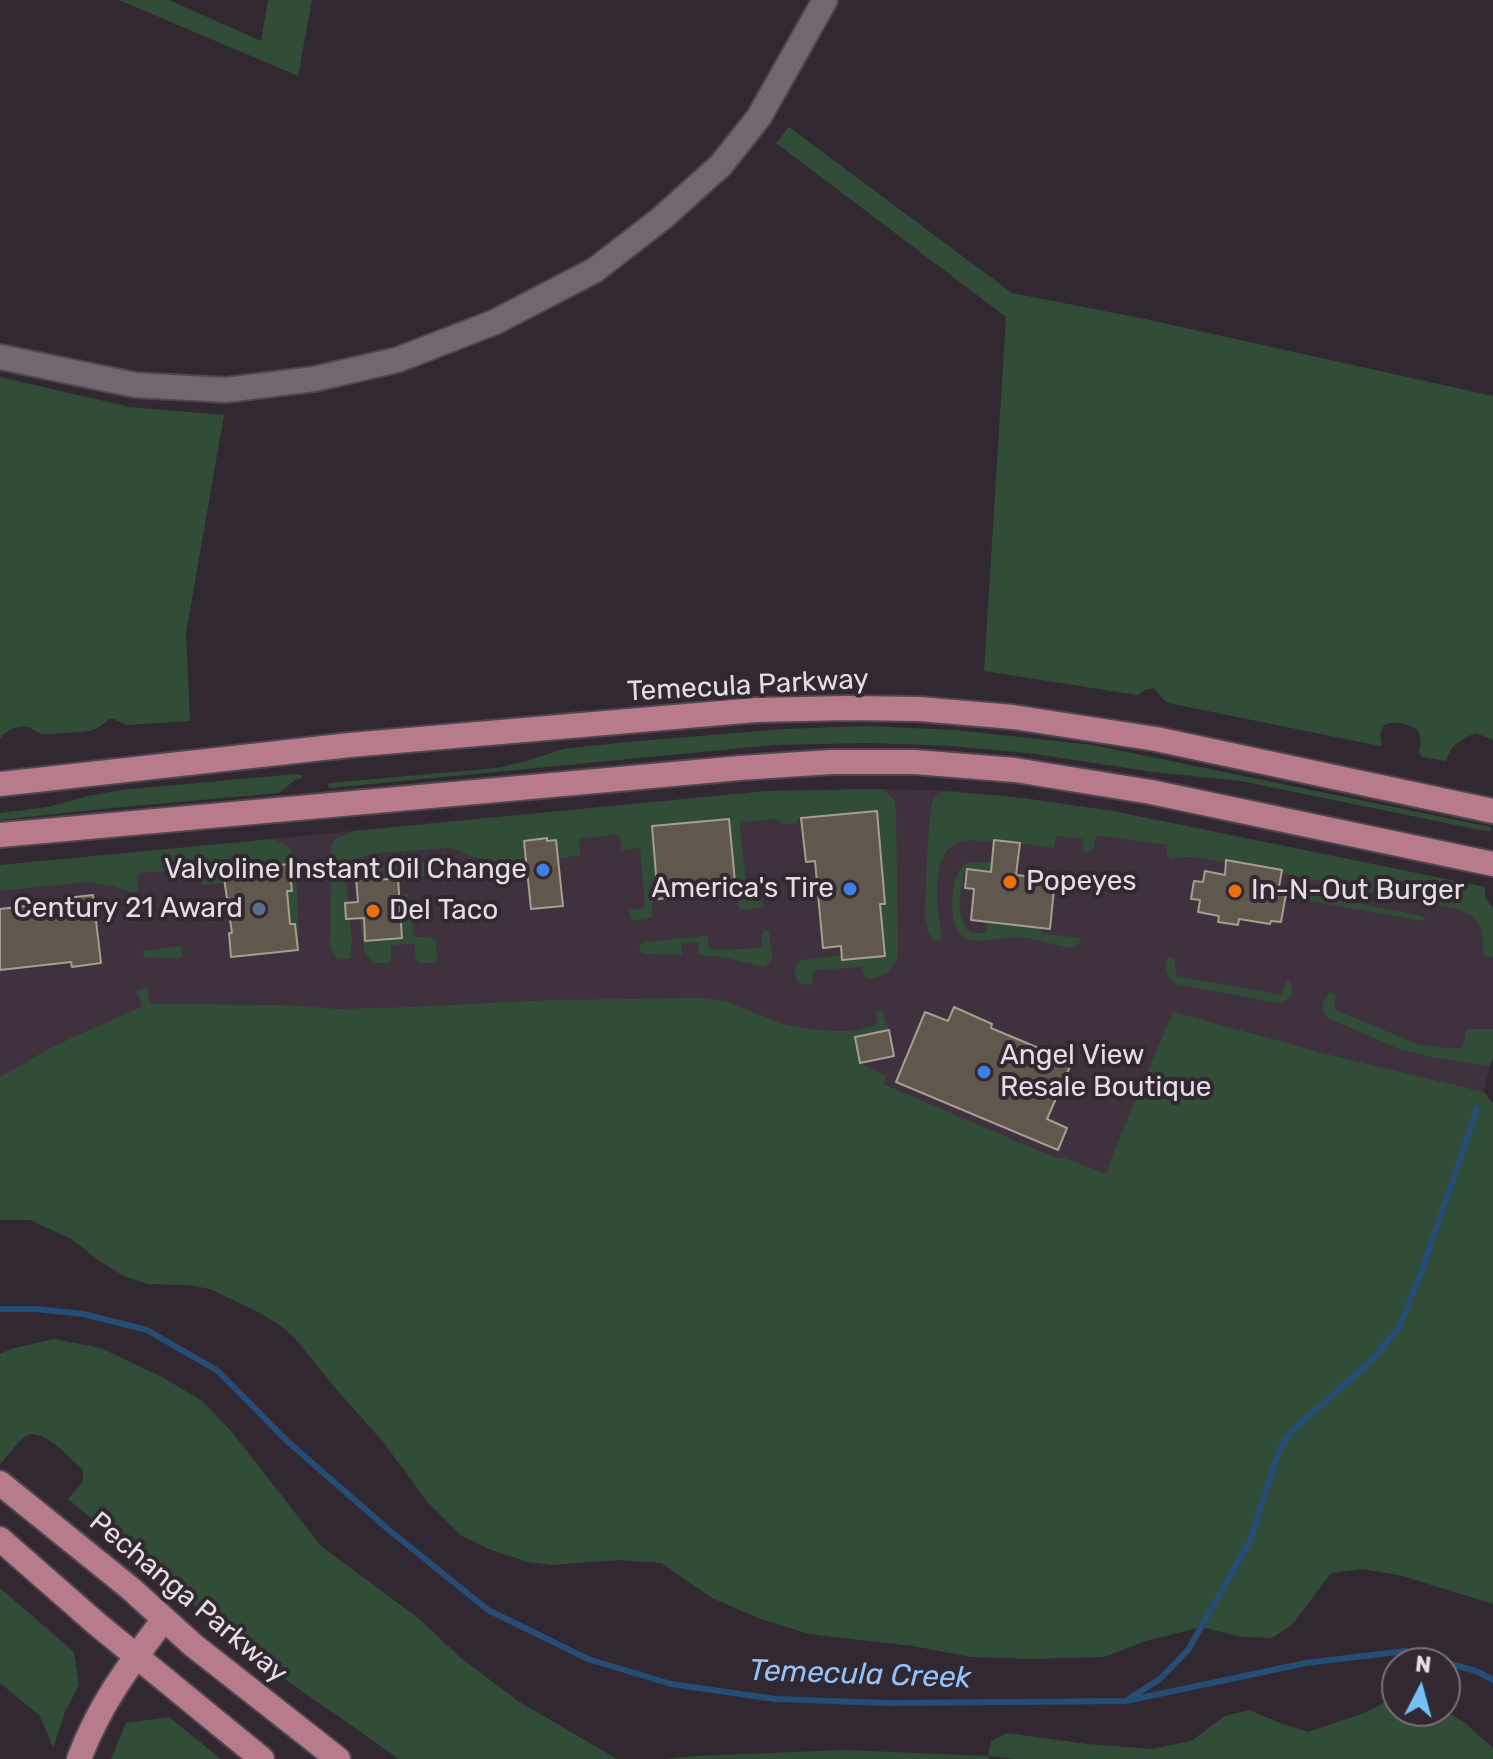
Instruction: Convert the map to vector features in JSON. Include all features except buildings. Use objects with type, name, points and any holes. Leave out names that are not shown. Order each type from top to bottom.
[{"type":"main road","name":"Temecula Parkway","points":[[0,784],[350,745],[756,710],[919,709],[1013,717],[1156,739],[1493,811]]},
{"type":"main road","points":[[0,835],[740,768],[831,762],[915,762],[1015,770],[1151,792],[1493,864]]},
{"type":"main road","name":"Pechanga Parkway","points":[[5,1487],[130,1588],[193,1645],[338,1759]]},
{"type":"main road","points":[[0,1539],[36,1573],[262,1759]]},
{"type":"main road","points":[[79,1759],[90,1729],[105,1703],[164,1619]]},
{"type":"street","points":[[0,357],[135,385],[226,390],[314,379],[397,360],[495,322],[595,270],[662,218],[721,165],[759,117],[825,0]]},
{"type":"shaded area","points":[[767,791],[954,791],[1113,811],[1485,887],[1485,898],[1493,908],[1493,1058],[1484,1092],[1173,1013],[1107,1175],[0,1103],[0,865]]},
{"type":"green space","points":[[119,0],[169,0],[261,41],[268,0],[312,0],[298,76]]},
{"type":"green space","points":[[789,127],[1012,293],[1145,319],[1493,396],[1493,740],[1476,733],[1461,740],[1446,761],[1422,757],[1418,730],[1401,723],[1384,725],[1380,746],[1168,703],[1153,688],[1137,695],[984,671],[1006,317],[776,143]]},
{"type":"green space","points":[[0,377],[130,407],[224,415],[186,633],[190,721],[126,725],[111,719],[84,732],[48,734],[20,727],[0,738]]},
{"type":"green space","points":[[865,726],[955,730],[1093,745],[1492,829],[1480,830],[1241,781],[953,746],[869,743],[773,745],[328,786],[329,783],[497,768],[563,749],[786,729]]},
{"type":"green space","points":[[302,775],[302,778],[279,793],[0,820],[0,813],[48,807],[121,790]]},
{"type":"green space","points":[[882,789],[894,799],[896,810],[898,952],[893,967],[875,978],[865,977],[862,967],[814,970],[812,985],[800,984],[795,972],[800,960],[842,955],[843,960],[880,904],[884,904],[877,811],[798,819],[797,823],[783,824],[776,819],[742,822],[748,900],[762,901],[764,905],[741,910],[729,819],[652,826],[659,899],[654,900],[652,905],[653,916],[642,920],[630,918],[630,910],[645,906],[640,848],[622,850],[619,834],[579,839],[580,855],[558,859],[546,838],[524,841],[526,863],[513,865],[473,857],[449,848],[376,853],[359,858],[348,871],[348,903],[345,904],[346,919],[350,919],[350,958],[338,960],[330,946],[331,848],[334,840],[353,831],[767,791]]},
{"type":"green space","points":[[943,791],[1113,811],[1485,887],[1485,898],[1493,908],[1493,957],[1484,956],[1482,930],[1477,922],[1458,909],[1281,873],[1281,869],[1227,860],[1226,863],[1191,857],[1171,859],[1167,855],[1167,845],[1096,835],[1094,848],[1087,852],[1083,850],[1083,839],[1056,836],[1054,848],[995,840],[957,843],[948,849],[942,859],[937,900],[943,936],[940,941],[934,940],[925,919],[928,837],[932,806]]},
{"type":"green space","points":[[273,839],[288,846],[296,860],[298,950],[295,924],[290,924],[287,891],[291,891],[223,871],[224,883],[202,885],[199,870],[196,869],[139,873],[138,891],[135,893],[88,882],[0,891],[0,865]]},
{"type":"green space","points":[[426,863],[426,876],[406,877],[405,869],[367,872],[356,878],[362,873],[378,866]]},
{"type":"green space","points":[[992,863],[991,872],[968,869],[964,873],[960,913],[972,933],[986,933],[987,922],[1042,928],[1041,933],[1080,938],[1081,941],[1071,948],[1022,937],[982,941],[965,938],[955,925],[953,893],[957,874],[965,864]]},
{"type":"green space","points":[[1279,887],[1425,918],[1423,921],[1292,900],[1292,895],[1278,893]]},
{"type":"green space","points":[[408,894],[414,937],[436,940],[437,960],[418,963],[415,944],[391,945],[389,963],[374,963],[364,951],[360,918],[364,918],[365,941],[402,938],[399,895]]},
{"type":"green space","points":[[765,930],[769,932],[772,957],[764,967],[699,955],[698,942],[681,943],[682,955],[645,954],[639,951],[644,942],[707,936],[710,950],[762,948],[761,935]]},
{"type":"green space","points":[[179,946],[182,955],[179,959],[144,957],[144,951]]},
{"type":"green space","points":[[1169,957],[1174,958],[1177,976],[1282,995],[1286,981],[1289,981],[1292,993],[1278,1003],[1176,984],[1166,971]]},
{"type":"green space","points":[[148,988],[149,1002],[152,1004],[284,1005],[339,1009],[551,1000],[700,998],[726,1001],[779,1023],[830,1031],[852,1031],[876,1025],[875,1010],[882,1011],[889,1030],[855,1038],[860,1063],[886,1076],[883,1084],[1056,1158],[1107,1174],[1173,1012],[1484,1092],[1493,1103],[1493,1604],[1399,1575],[1362,1569],[1331,1573],[1292,1625],[1272,1638],[1242,1637],[1201,1627],[1146,1641],[1104,1657],[971,1657],[913,1646],[809,1634],[758,1618],[712,1598],[661,1563],[619,1560],[553,1565],[528,1562],[491,1550],[462,1536],[428,1503],[384,1443],[293,1336],[276,1323],[210,1289],[147,1284],[124,1276],[71,1239],[30,1220],[0,1220],[0,1077],[52,1047],[143,1006],[136,990]]},
{"type":"green space","points":[[1331,992],[1335,994],[1335,1010],[1420,1045],[1458,1049],[1463,1047],[1466,1029],[1493,1029],[1490,1066],[1401,1050],[1326,1017],[1323,1004]]},
{"type":"green space","points":[[54,1339],[101,1348],[164,1378],[202,1401],[232,1432],[321,1546],[418,1618],[461,1658],[518,1701],[617,1759],[399,1759],[269,1668],[68,1499],[83,1481],[83,1470],[56,1445],[40,1436],[26,1436],[0,1464],[0,1354]]},
{"type":"green space","points":[[0,1588],[74,1652],[79,1685],[65,1712],[53,1748],[40,1716],[0,1683]]},
{"type":"green space","points":[[1381,1704],[1381,1727],[1461,1727],[1461,1721],[1493,1748],[1493,1759],[1016,1759],[989,1756],[988,1759],[664,1759],[844,1750],[988,1756],[991,1741],[1007,1733],[1151,1749],[1191,1741],[1225,1716],[1249,1710],[1308,1732]]},
{"type":"green space","points":[[169,1717],[221,1759],[111,1759],[126,1723]]},
{"type":"waterway","points":[[1130,1698],[1160,1679],[1188,1650],[1250,1541],[1280,1448],[1295,1428],[1372,1360],[1399,1327],[1422,1270],[1477,1109]]},
{"type":"waterway","name":"Temecula Creek","points":[[0,1309],[83,1314],[147,1330],[218,1371],[287,1441],[389,1530],[488,1610],[588,1659],[671,1684],[775,1699],[889,1703],[1126,1701],[1306,1663],[1405,1651],[1476,1671],[1493,1680]]},
{"type":"place","name":"Valvoline Instant Oil Change","points":[[543,870]]},
{"type":"place","name":"Popeyes","points":[[1010,882]]},
{"type":"place","name":"America's Tire","points":[[850,889]]},
{"type":"place","name":"In-N-Out Burger","points":[[1235,891]]},
{"type":"place","name":"Century 21 Award","points":[[259,909]]},
{"type":"place","name":"Del Taco","points":[[373,911]]},
{"type":"place","name":"Angel View Resale Boutique","points":[[984,1072]]}]
